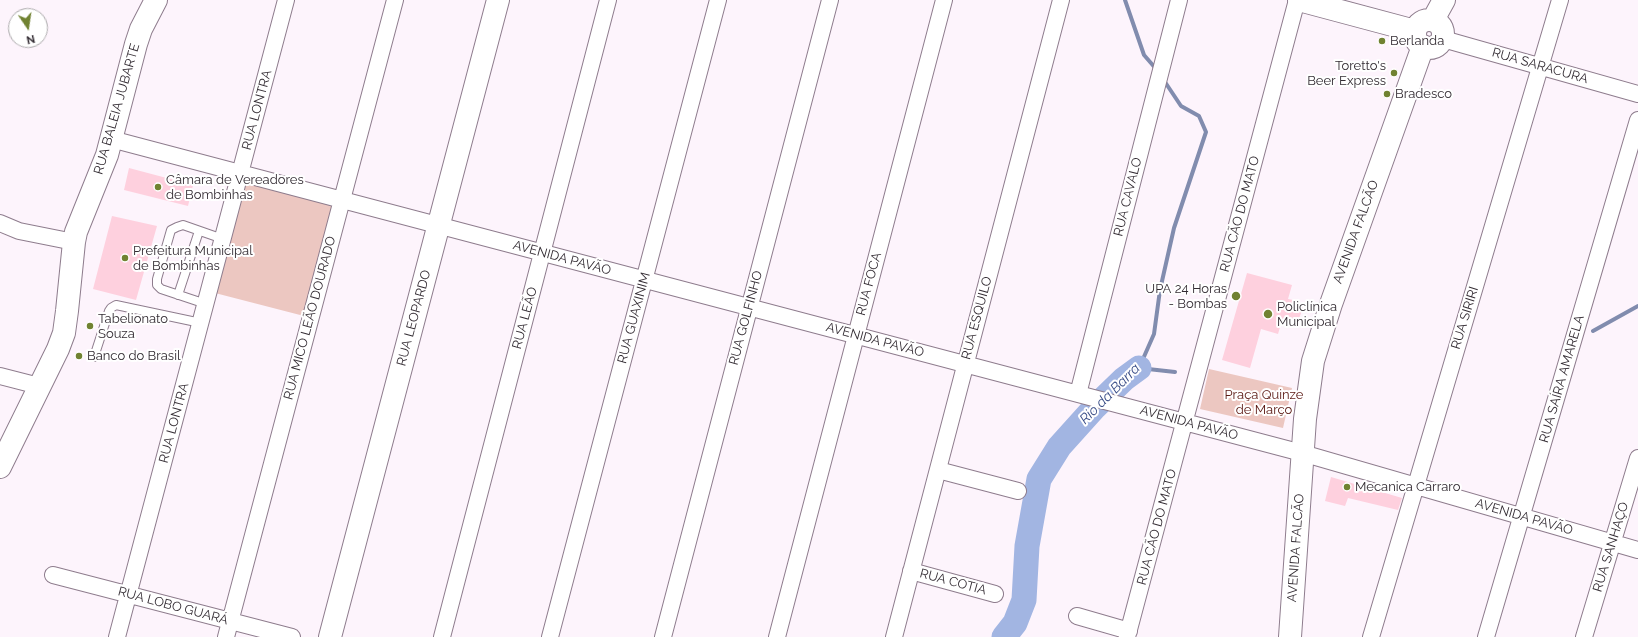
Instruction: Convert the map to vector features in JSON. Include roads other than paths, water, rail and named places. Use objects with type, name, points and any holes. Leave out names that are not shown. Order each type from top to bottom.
[{"type":"street","name":"RUA BALEIA JUBARTE","points":[[0,467],[58,349],[64,333],[76,232],[107,155],[141,29],[156,0]]},
{"type":"street","name":"RUA LONTRA","points":[[117,637],[286,0]]},
{"type":"street","name":"RUA MICO LEÃO DOURADO","points":[[226,637],[395,0]]},
{"type":"street","name":"RUA LEOPARDO","points":[[330,637],[498,0]]},
{"type":"street","name":"RUA LEÃO","points":[[442,637],[608,0]]},
{"type":"street","name":"RUA GUAXINIM","points":[[550,637],[718,0]]},
{"type":"street","name":"RUA GOLFINHO","points":[[663,637],[830,0]]},
{"type":"street","name":"RUA FOCA","points":[[777,637],[944,0]]},
{"type":"street","name":"RUA ESQUILO","points":[[894,637],[1061,0]]},
{"type":"street","name":"RUA CAVALO","points":[[1078,394],[1178,0]]},
{"type":"street","points":[[1298,0],[1428,34]]},
{"type":"street","name":"RUA CÃO DO MATO","points":[[1128,634],[1298,0]]},
{"type":"street","name":"AVENIDA FALCÃO","points":[[1290,637],[1302,453],[1308,390],[1313,361],[1428,34],[1444,0]]},
{"type":"street","name":"RUA SIRIRI","points":[[1371,637],[1560,0]]},
{"type":"street","name":"RUA SARACURA","points":[[1428,34],[1638,94]]},
{"type":"street","name":"RUA SAÍRA AMARELA","points":[[1486,637],[1638,120]]},
{"type":"street","name":"AVENIDA PAVÃO","points":[[111,139],[1302,453],[1638,550]]},
{"type":"street","points":[[0,224],[19,231],[74,242]]},
{"type":"street","points":[[0,376],[39,386]]},
{"type":"street","name":"RUA SANHAÇO","points":[[1584,637],[1638,458]]},
{"type":"street","points":[[938,470],[1018,491]]},
{"type":"street","name":"RUA COTIA","points":[[911,571],[994,594]]},
{"type":"street","name":"RUA LOBO GUARÁ","points":[[53,575],[292,637]]},
{"type":"street","points":[[1077,616],[1128,634]]},
{"type":"lane","points":[[206,304],[161,289],[157,285],[157,279],[171,230],[183,225],[223,239]]},
{"type":"lane","points":[[178,295],[199,231]]},
{"type":"lane","points":[[94,357],[109,312],[111,308],[116,305],[200,323]]},
{"type":"waterway","name":"Rio da Barra","points":[[1125,0],[1144,55],[1157,70]]},
{"type":"waterway","name":"Rio da Barra","points":[[1163,79],[1181,106],[1199,116],[1206,132],[1174,228],[1160,290],[1154,334],[1139,368],[1175,372]]},
{"type":"waterway","points":[[1593,331],[1638,306]]},
{"type":"waterway","name":"Rio da Barra","points":[[1004,637],[1015,623],[1024,600],[1027,546],[1039,479],[1059,447],[1095,407],[1124,379],[1139,368]]},
{"type":"place","name":"Berlanda","points":[[1382,41]]},
{"type":"place","name":"Toretto's Beer Express","points":[[1394,73]]},
{"type":"place","name":"Bradesco","points":[[1387,94]]},
{"type":"place","name":"Câmara de Vereadores de Bombinhas","points":[[158,187]]},
{"type":"place","name":"Prefeitura Municipal de Bombinhas","points":[[125,258]]},
{"type":"place","name":"UPA 24 Horas - Bombas","points":[[1236,296]]},
{"type":"place","name":"Policlínica Municipal","points":[[1268,314]]},
{"type":"place","name":"Tabelionato Souza","points":[[90,326]]},
{"type":"place","name":"Banco do Brasil","points":[[79,356]]},
{"type":"place","name":"Mecanica Carraro","points":[[1347,487]]},
{"type":"park label","name":"Praça Quinze de Março","points":[[1264,402]]}]
